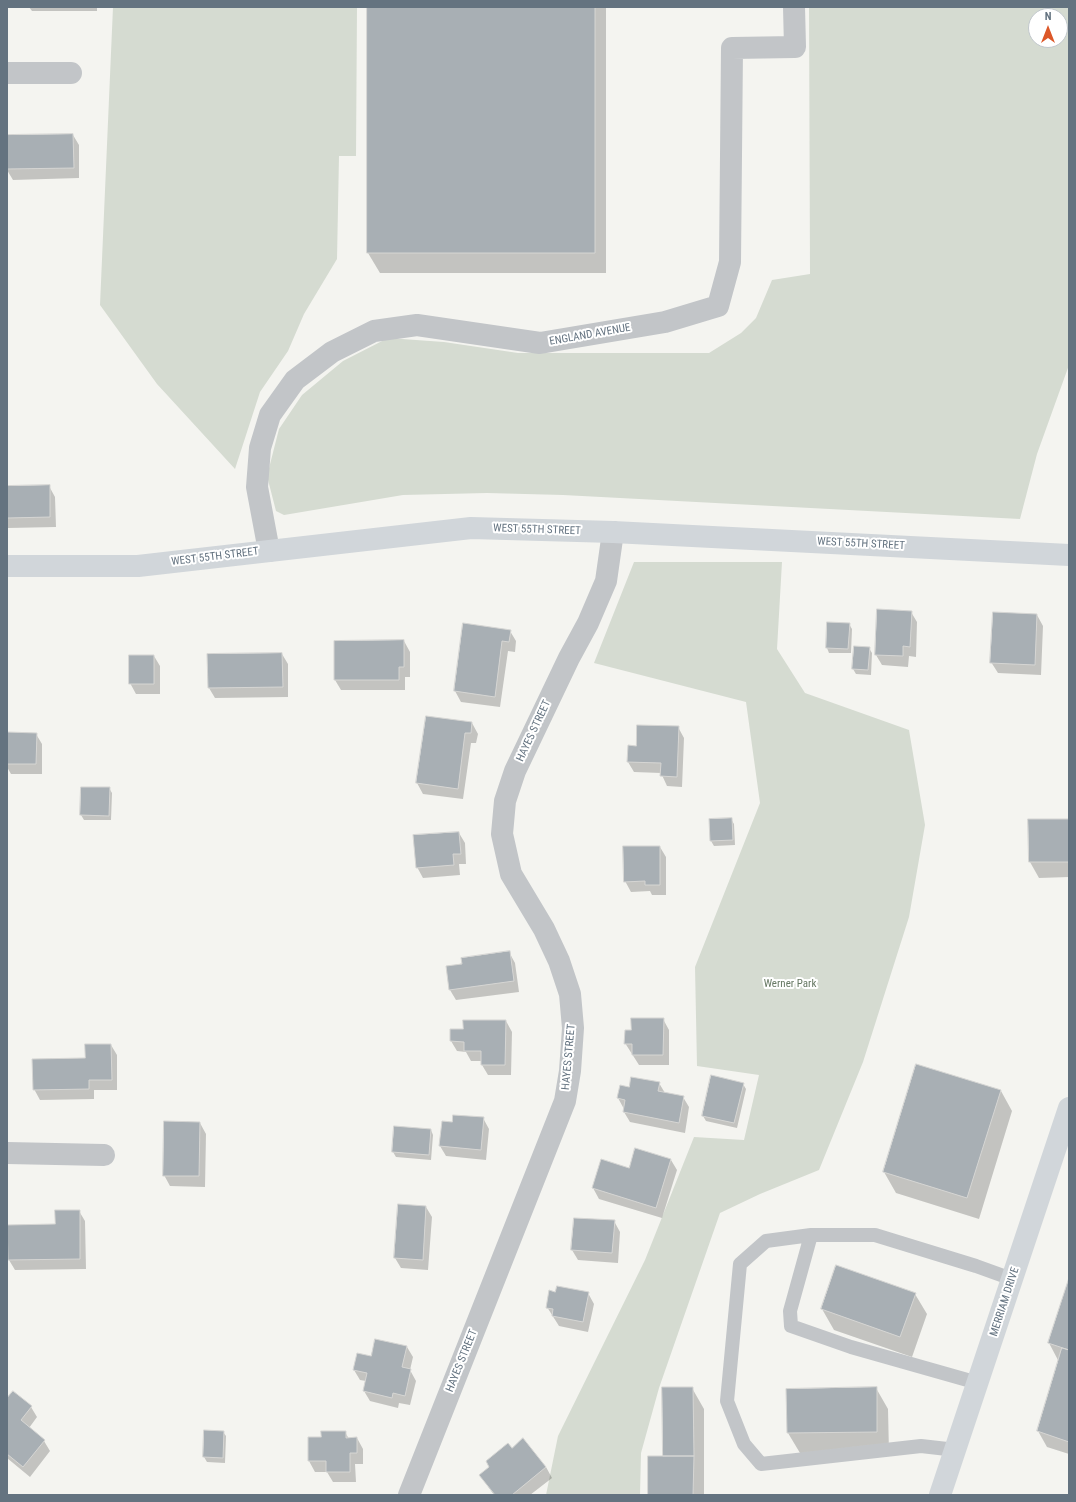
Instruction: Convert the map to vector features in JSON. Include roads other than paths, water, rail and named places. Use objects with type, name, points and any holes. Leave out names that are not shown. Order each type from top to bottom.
[{"type":"street","name":"ENGLAND AVENUE","points":[[269,551],[257,487],[260,448],[270,415],[295,380],[332,352],[374,331],[416,325],[540,343],[665,322],[718,306],[730,262],[732,48],[795,47],[794,7]]},
{"type":"street","points":[[7,73],[71,73]]},
{"type":"street","name":"WEST 55TH STREET","points":[[7,566],[138,566],[471,528],[613,532],[1069,555]]},
{"type":"street","name":"HAYES STREET","points":[[409,1495],[565,1101],[573,1028],[570,994],[556,954],[544,929],[511,874],[502,834],[505,801],[515,771],[569,658],[588,623],[606,581],[613,532]]},
{"type":"street","name":"MERRIAM DRIVE","points":[[940,1495],[1069,1108]]},
{"type":"street","points":[[7,1153],[104,1155]]},
{"type":"lane","points":[[811,1235],[790,1311],[791,1326],[851,1348],[978,1383]]},
{"type":"lane","points":[[956,1450],[921,1446],[761,1464],[744,1444],[728,1401],[740,1264],[766,1241],[811,1235],[876,1236],[976,1266],[1012,1279]]},
{"type":"park label","name":"Werner Park","points":[[790,984]]}]
